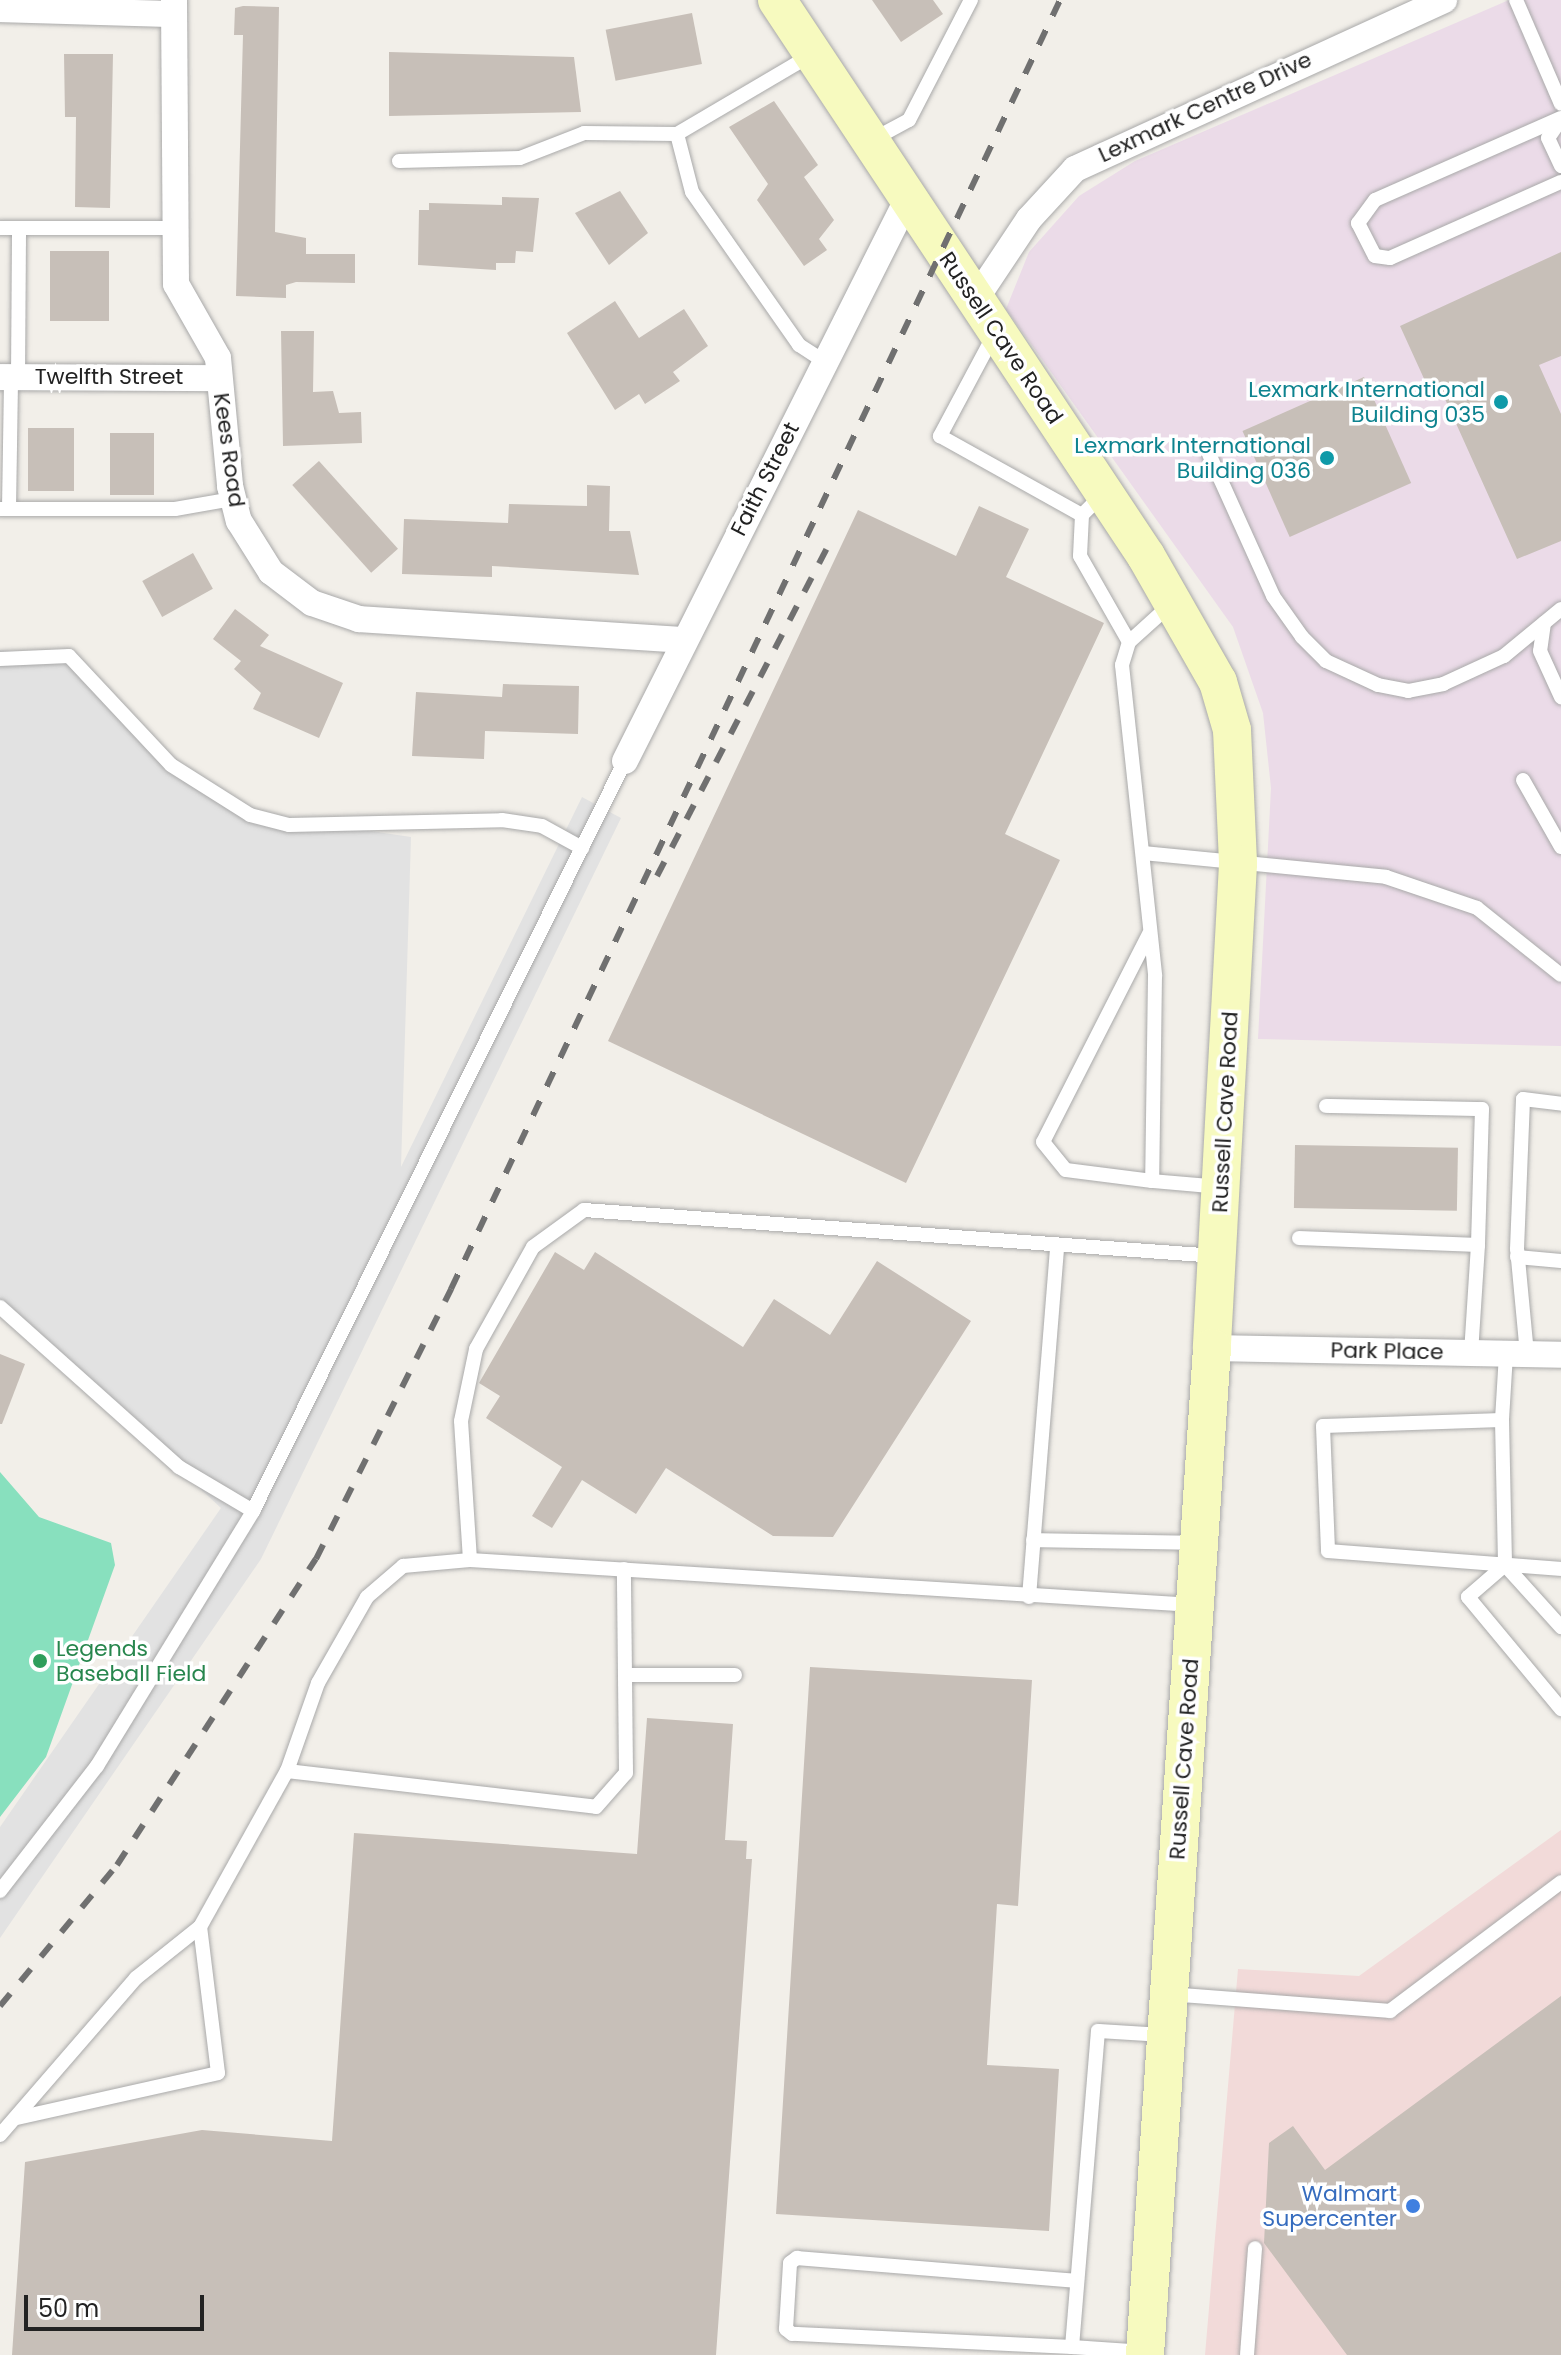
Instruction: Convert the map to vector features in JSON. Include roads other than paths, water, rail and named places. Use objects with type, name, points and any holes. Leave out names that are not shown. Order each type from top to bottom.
[{"type":"street","name":"Russell Cave Road","points":[[777,0],[986,315],[1093,504],[1173,602],[1218,682],[1232,730],[1238,864],[1221,1187],[1145,2354]]},
{"type":"street","name":"Lexmark Centre Drive","points":[[986,315],[1029,219],[1075,169],[1444,0]]},
{"type":"street","points":[[0,9],[174,7]]},
{"type":"street","name":"Kees Road","points":[[174,7],[173,228],[181,303],[212,346],[219,378],[233,499],[271,572],[337,614],[684,640]]},
{"type":"street","name":"Faith Street","points":[[625,761],[908,198]]},
{"type":"street","name":"Twelfth Street","points":[[10,377],[219,378]]},
{"type":"street","name":"Park Place","points":[[1212,1348],[1561,1355]]},
{"type":"lane","points":[[870,141],[909,120],[971,0]]},
{"type":"lane","points":[[1516,0],[1561,104]]},
{"type":"lane","points":[[399,161],[520,158],[584,133],[677,134],[813,53]]},
{"type":"lane","points":[[1561,118],[1548,138],[1561,166]]},
{"type":"lane","points":[[1561,118],[1375,200],[1358,223],[1375,256],[1390,258],[1561,182]]},
{"type":"lane","points":[[677,134],[692,192],[799,345],[825,362]]},
{"type":"lane","points":[[0,228],[173,228]]},
{"type":"lane","points":[[19,228],[4,509],[175,509],[233,499]]},
{"type":"lane","points":[[986,315],[940,436],[1093,504],[1080,556],[1129,642],[1124,712],[1135,746],[1155,976],[1152,1181]]},
{"type":"lane","points":[[1209,454],[1273,596],[1326,661],[1408,691],[1443,684],[1504,656],[1561,609]]},
{"type":"lane","points":[[1129,642],[1173,602]]},
{"type":"lane","points":[[1544,623],[1540,651],[1561,697]]},
{"type":"lane","points":[[0,659],[69,656],[171,765],[250,815],[289,825],[502,820],[542,826],[582,848]]},
{"type":"lane","points":[[0,1891],[97,1766],[253,1511],[625,761]]},
{"type":"lane","points":[[1523,780],[1561,847]]},
{"type":"lane","points":[[1143,853],[1386,877],[1477,908],[1561,975]]},
{"type":"lane","points":[[1149,934],[1043,1142],[1066,1170],[1221,1187]]},
{"type":"lane","points":[[1561,1104],[1523,1099],[1516,1354],[1502,1420],[1505,1565],[1561,1627]]},
{"type":"lane","points":[[1326,1106],[1482,1109],[1471,1353]]},
{"type":"lane","points":[[470,1560],[461,1421],[476,1349],[533,1247],[584,1210],[779,1219],[1057,1249],[1217,1256]]},
{"type":"lane","points":[[1299,1238],[1478,1245]]},
{"type":"lane","points":[[1029,1597],[1057,1249]]},
{"type":"lane","points":[[1517,1257],[1561,1261]]},
{"type":"lane","points":[[0,1307],[179,1467],[253,1511]]},
{"type":"lane","points":[[1502,1420],[1323,1426],[1328,1551],[1428,1553],[1505,1565],[1561,1569]]},
{"type":"lane","points":[[1033,1540],[1199,1543]]},
{"type":"lane","points":[[0,2135],[136,1978],[200,1927],[287,1771],[318,1683],[367,1597],[403,1566],[470,1560],[1194,1605]]},
{"type":"lane","points":[[1505,1565],[1468,1597],[1561,1709]]},
{"type":"lane","points":[[287,1771],[596,1807],[626,1773],[624,1569]]},
{"type":"lane","points":[[625,1675],[735,1675]]},
{"type":"lane","points":[[1167,1994],[1390,2011],[1561,1882]]},
{"type":"lane","points":[[17,2118],[218,2073],[200,1927]]},
{"type":"lane","points":[[1072,2347],[1098,2031],[1165,2035]]},
{"type":"lane","points":[[1247,2355],[1255,2248]]},
{"type":"lane","points":[[1077,2281],[790,2263],[786,2329],[792,2334],[1072,2347],[1145,2354]]},
{"type":"railway","points":[[0,2006],[117,1865],[316,1559],[451,1289],[1060,0]]},
{"type":"railway","points":[[657,876],[832,539]]},
{"type":"place","name":"Lexmark International Building 035","points":[[1501,402]]},
{"type":"place","name":"Lexmark International Building 036","points":[[1327,458]]},
{"type":"place","name":"Legends Baseball Field","points":[[40,1661]]},
{"type":"place","name":"Walmart Supercenter","points":[[1413,2206]]}]
